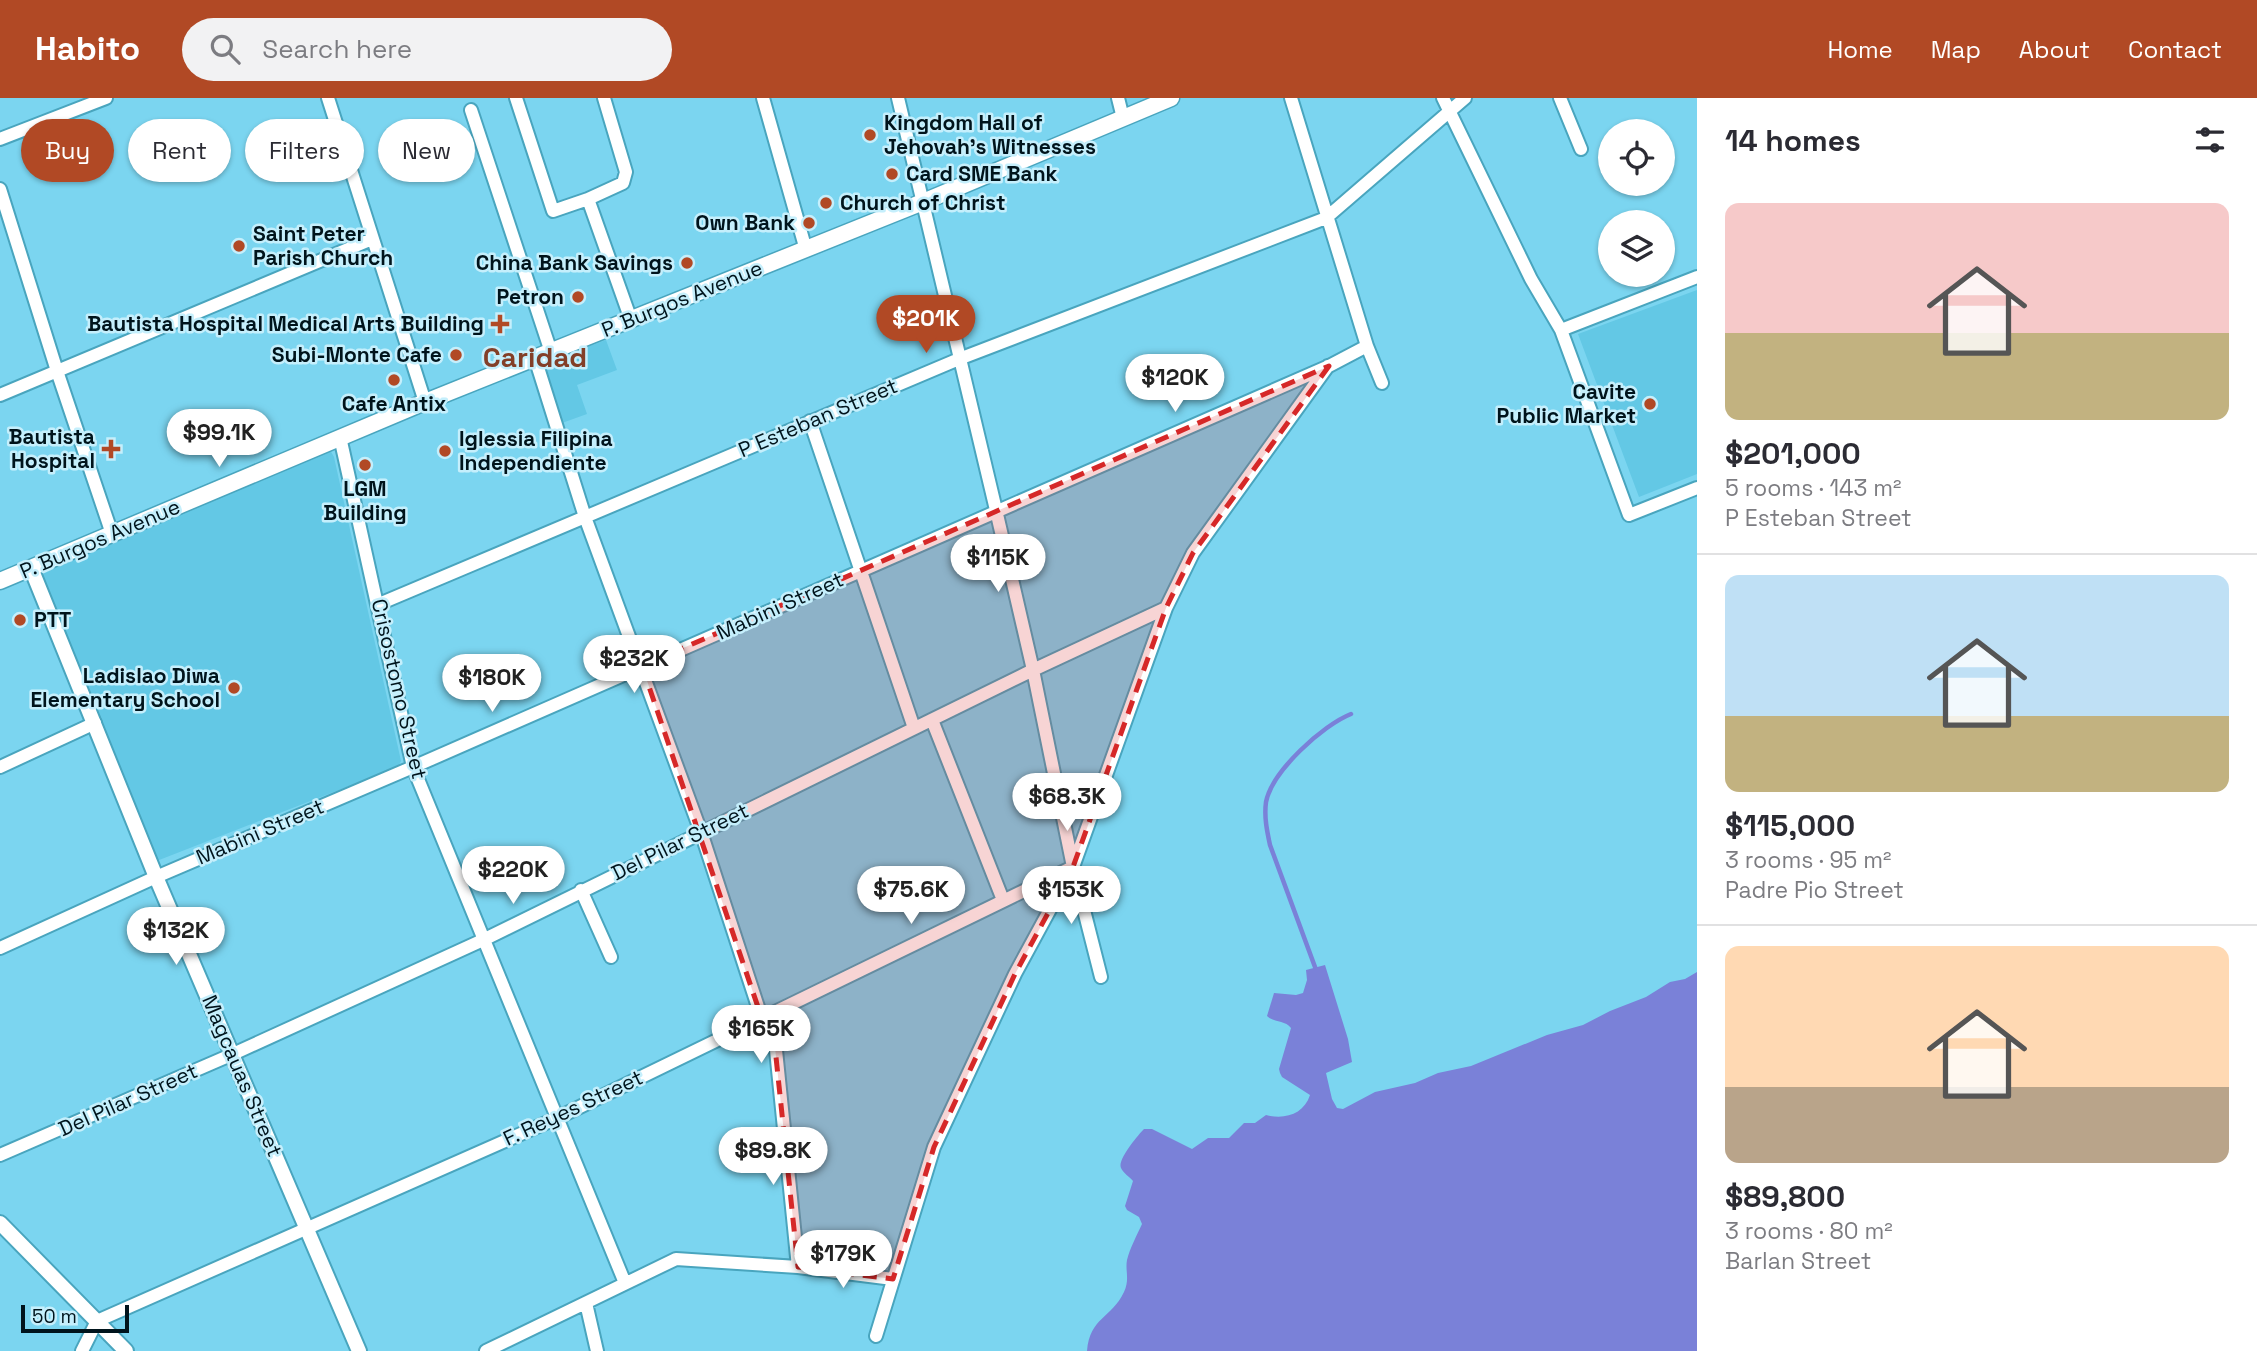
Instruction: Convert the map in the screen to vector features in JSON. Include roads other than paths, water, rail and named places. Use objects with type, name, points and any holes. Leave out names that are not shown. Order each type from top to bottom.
[{"type":"main road","name":"P. Burgos Avenue","points":[[0,581],[425,402],[806,250],[1171,98]]},
{"type":"street","points":[[0,139],[106,98]]},
{"type":"street","points":[[328,98],[425,402]]},
{"type":"street","points":[[516,98],[553,211],[623,183],[626,172],[604,98]]},
{"type":"street","points":[[763,98],[806,250]]},
{"type":"street","points":[[898,98],[1033,670],[1073,867],[1101,977]]},
{"type":"street","points":[[1118,98],[1123,118]]},
{"type":"street","points":[[1291,98],[1326,218],[1367,346],[1382,383]]},
{"type":"street","points":[[1443,98],[1531,279],[1561,330],[1629,515],[1697,488]]},
{"type":"street","name":"P Esteban Street","points":[[379,604],[959,359],[1326,218],[1465,98]]},
{"type":"street","points":[[1560,98],[1581,149]]},
{"type":"street","points":[[471,110],[551,352]]},
{"type":"street","points":[[0,189],[112,534]]},
{"type":"street","points":[[588,199],[631,320]]},
{"type":"street","points":[[0,395],[372,239]]},
{"type":"street","points":[[1561,330],[1697,277]]},
{"type":"street","name":"Mabini Street","points":[[0,947],[1329,366],[1367,346]]},
{"type":"street","points":[[535,358],[585,517],[701,832],[759,1010],[770,1023],[776,1049],[798,1267]]},
{"type":"street","points":[[876,1336],[934,1147],[1015,974],[1073,867],[1166,608],[1193,553],[1329,366]]},
{"type":"street","points":[[810,421],[914,728]]},
{"type":"street","name":"Crisostomo Street","points":[[341,437],[413,767],[625,1283]]},
{"type":"street","name":"Magcauas Street","points":[[31,568],[96,723],[156,877],[359,1351]]},
{"type":"street","name":"Del Pilar Street","points":[[0,1156],[483,940],[1033,670],[1166,608]]},
{"type":"street","points":[[932,720],[1003,900]]},
{"type":"street","points":[[0,767],[96,723]]},
{"type":"street","name":"F. Reyes Street","points":[[97,1321],[557,1118],[1073,867]]},
{"type":"street","points":[[581,890],[611,957]]},
{"type":"street","points":[[0,1223],[126,1351]]},
{"type":"street","points":[[486,1351],[676,1259],[798,1267],[893,1279]]},
{"type":"street","points":[[586,1303],[597,1351]]},
{"type":"street","points":[[82,1351],[97,1321]]},
{"type":"waterway","points":[[1315,967],[1270,845],[1266,802],[1278,777],[1300,750],[1327,728],[1351,714]]},
{"type":"place","name":"Kingdom Hall of Jehovah's Witnesses","points":[[870,135]]},
{"type":"place","name":"Card SME Bank","points":[[892,174]]},
{"type":"place","name":"Church of Christ","points":[[826,203]]},
{"type":"place","name":"Own Bank","points":[[809,223]]},
{"type":"place","name":"Saint Peter Parish Church","points":[[239,246]]},
{"type":"place","name":"China Bank Savings","points":[[687,263]]},
{"type":"place","name":"Petron","points":[[578,297]]},
{"type":"place","name":"Bautista Hospital Medical Arts Building","points":[[500,324]]},
{"type":"place","name":"Subi-Monte Cafe","points":[[456,355]]},
{"type":"place","name":"Cafe Antix","points":[[394,380]]},
{"type":"place","name":"Cavite Public Market","points":[[1650,404]]},
{"type":"place","name":"Bautista Hospital","points":[[111,449]]},
{"type":"place","name":"Iglessia Filipina Independiente","points":[[445,451]]},
{"type":"place","name":"LGM Building","points":[[365,465]]},
{"type":"place","name":"PTT","points":[[20,620]]},
{"type":"place","name":"Ladislao Diwa Elementary School","points":[[234,688]]},
{"type":"district","name":"Caridad","points":[[535,357]]}]
